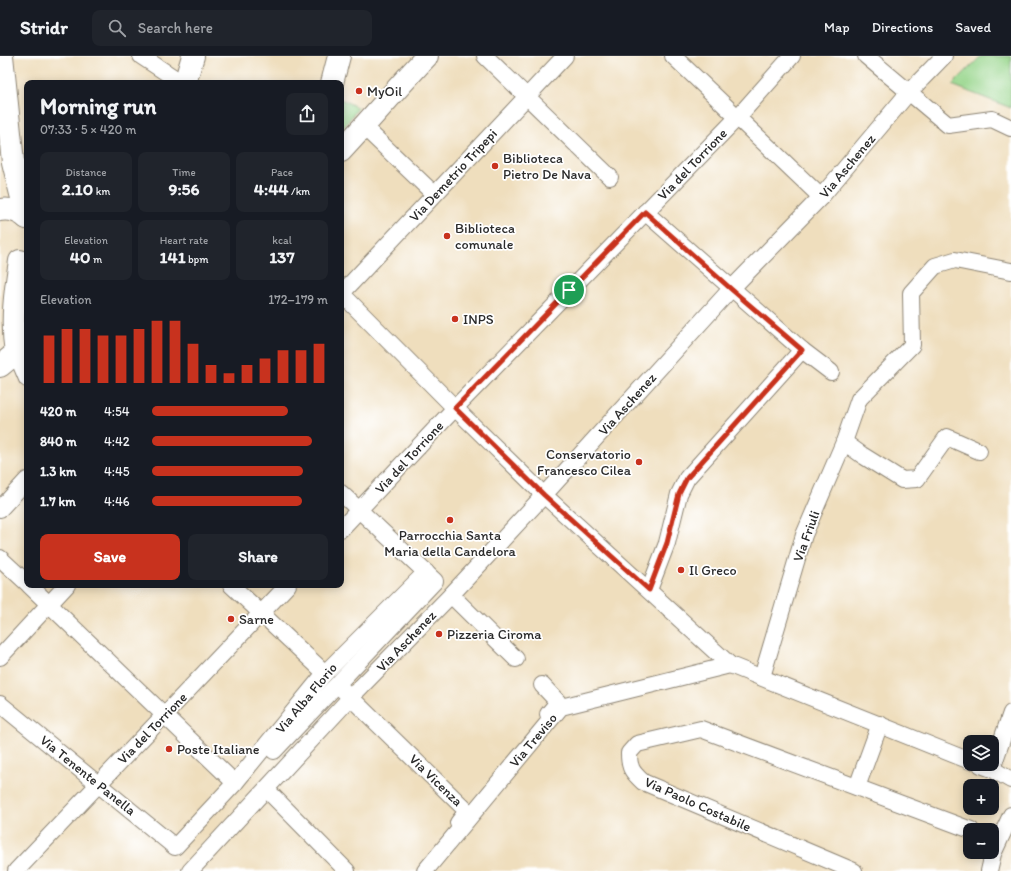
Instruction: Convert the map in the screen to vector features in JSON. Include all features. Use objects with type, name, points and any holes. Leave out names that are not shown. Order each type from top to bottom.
[{"type":"main road","points":[[2,56],[13,162],[24,192]]},
{"type":"main road","points":[[185,80],[193,56]]},
{"type":"main road","points":[[333,80],[339,56]]},
{"type":"main road","points":[[344,148],[427,56]]},
{"type":"main road","points":[[0,210],[13,210],[24,216]]},
{"type":"main road","points":[[14,354],[13,331],[16,260]]},
{"type":"main road","points":[[0,297],[14,316]]},
{"type":"street","points":[[141,56],[179,80]]},
{"type":"street","points":[[485,56],[610,176]]},
{"type":"street","name":"Via Demetrio Tripepi","points":[[344,291],[565,56]]},
{"type":"street","points":[[673,56],[821,197]]},
{"type":"street","name":"Via del Torrione","points":[[344,526],[455,408],[737,118],[792,56]]},
{"type":"street","points":[[866,56],[948,125],[992,119],[1011,128]]},
{"type":"street","name":"Via Aschenez","points":[[190,871],[267,790],[351,697],[451,595],[544,495],[731,289],[821,197],[910,92],[944,56]]},
{"type":"street","points":[[364,127],[434,194]]},
{"type":"street","points":[[645,212],[731,289],[802,350],[831,372]]},
{"type":"street","name":"Via Friuli","points":[[762,677],[804,535],[844,442],[859,399],[912,345],[911,293],[935,266],[955,260],[1011,271]]},
{"type":"street","points":[[344,297],[544,495],[730,665],[963,758]]},
{"type":"street","points":[[649,590],[667,543],[679,494],[687,478],[802,350]]},
{"type":"street","points":[[14,354],[24,373]]},
{"type":"street","points":[[844,442],[902,480],[917,478],[947,437],[980,451]]},
{"type":"street","points":[[0,509],[24,483]]},
{"type":"street","points":[[32,588],[235,783],[245,782],[337,684],[431,576],[344,496]]},
{"type":"street","points":[[0,558],[24,580]]},
{"type":"street","name":"Via Alba Florio","points":[[175,847],[235,783],[325,673],[431,576]]},
{"type":"street","points":[[0,657],[64,588]]},
{"type":"street","points":[[234,588],[325,673]]},
{"type":"street","name":"Via del Torrione","points":[[16,871],[285,588]]},
{"type":"street","points":[[451,595],[516,659]]},
{"type":"street","name":"Via Treviso","points":[[424,871],[561,707],[730,665]]},
{"type":"street","name":"Via Vicenza","points":[[337,684],[467,811],[424,871]]},
{"type":"street","points":[[467,811],[558,702],[542,685]]},
{"type":"street","name":"Via Tenente Panella","points":[[0,704],[175,847]]},
{"type":"street","points":[[999,738],[1011,713]]},
{"type":"street","points":[[857,787],[880,724]]},
{"type":"street","name":"Via Paolo Costabile","points":[[854,871],[643,782],[635,775],[629,765],[629,753],[637,744],[701,729],[963,827]]},
{"type":"street","points":[[993,771],[1011,780]]},
{"type":"street","points":[[267,790],[347,871]]},
{"type":"street","points":[[999,833],[1011,815]]},
{"type":"street","points":[[989,871],[992,859]]},
{"type":"green space","points":[[981,56],[1011,56],[1011,108],[952,85]]},
{"type":"green space","points":[[344,101],[358,108],[344,127]]},
{"type":"place","name":"MyOil","points":[[359,91]]},
{"type":"place","name":"Biblioteca Pietro De Nava","points":[[495,166]]},
{"type":"place","name":"Biblioteca comunale","points":[[447,236]]},
{"type":"place","name":"INPS","points":[[455,319]]},
{"type":"place","name":"Conservatorio Francesco Cilea","points":[[639,462]]},
{"type":"place","name":"Parrocchia Santa Maria della Candelora","points":[[450,520]]},
{"type":"place","name":"Il Greco","points":[[681,570]]},
{"type":"place","name":"Sarne","points":[[231,619]]},
{"type":"place","name":"Pizzeria Ciroma","points":[[439,634]]},
{"type":"place","name":"Poste Italiane","points":[[169,749]]},
{"type":"route","points":[[645,212],[802,350],[687,478],[679,494],[667,543],[649,590],[544,495],[455,408],[569,290],[645,212]]}]
